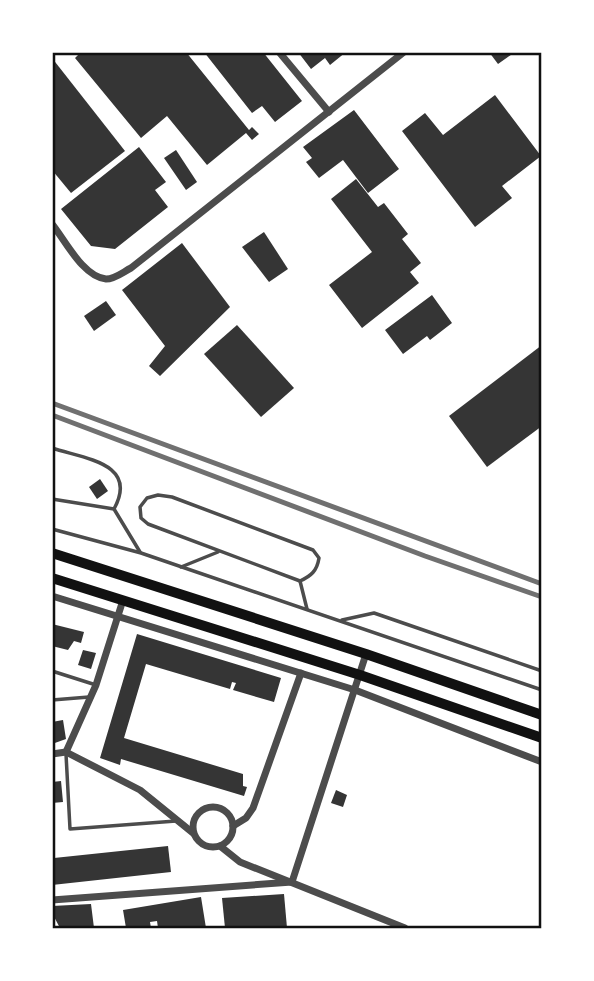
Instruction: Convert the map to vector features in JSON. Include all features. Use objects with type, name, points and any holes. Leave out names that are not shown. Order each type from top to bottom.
[{"type":"main road","points":[[52,553],[366,654],[541,715]]},
{"type":"main road","points":[[52,578],[359,675],[541,738]]},
{"type":"street","points":[[279,52],[329,112]]},
{"type":"street","points":[[388,52],[394,60]]},
{"type":"street","points":[[52,224],[90,273],[104,279],[114,277],[131,268],[404,52]]},
{"type":"street","points":[[52,596],[355,690],[541,762]]},
{"type":"street","points":[[66,752],[96,685],[123,600]]},
{"type":"street","points":[[292,883],[366,654]]},
{"type":"street","points":[[52,754],[66,752],[140,790],[180,821],[207,847],[220,846],[230,838],[233,826],[246,818],[253,808],[301,673]]},
{"type":"street","points":[[193,833],[197,814],[209,807],[222,809],[233,826]]},
{"type":"street","points":[[220,846],[240,862],[403,928]]},
{"type":"street","points":[[52,900],[292,883]]},
{"type":"lane","points":[[52,448],[113,469],[122,483],[122,491],[114,509]]},
{"type":"lane","points":[[158,495],[172,497],[313,550],[319,558],[318,567],[300,581],[148,524],[141,518],[140,507],[147,498],[158,495]]},
{"type":"lane","points":[[52,499],[114,509],[141,553]]},
{"type":"lane","points":[[52,529],[141,553],[541,690]]},
{"type":"lane","points":[[181,567],[219,552]]},
{"type":"lane","points":[[300,581],[307,609]]},
{"type":"lane","points":[[340,621],[374,613],[541,671]]},
{"type":"lane","points":[[52,671],[96,685]]},
{"type":"lane","points":[[52,700],[91,697]]},
{"type":"lane","points":[[66,752],[70,829],[180,821]]},
{"type":"building","points":[[81,52],[186,52],[249,130],[252,127],[259,134],[252,140],[246,133],[207,165],[167,116],[141,138],[75,58]]},
{"type":"building","points":[[204,52],[263,52],[302,101],[275,122],[262,106],[252,113]]},
{"type":"building","points":[[298,52],[346,52],[330,65],[325,58],[311,69]]},
{"type":"building","points":[[489,52],[515,52],[498,64]]},
{"type":"building","points":[[52,58],[125,151],[71,193],[52,170]]},
{"type":"building","points":[[495,95],[541,156],[502,186],[512,198],[475,227],[402,131],[425,113],[443,135]]},
{"type":"building","points":[[354,110],[399,169],[368,193],[343,160],[319,178],[306,162],[312,158],[303,147]]},
{"type":"building","points":[[139,147],[166,182],[155,190],[168,207],[115,249],[91,246],[61,209]]},
{"type":"building","points":[[176,150],[197,182],[186,190],[164,158]]},
{"type":"building","points":[[356,179],[378,207],[384,203],[408,234],[402,239],[421,263],[410,272],[419,283],[362,328],[329,285],[372,252],[331,199]]},
{"type":"building","points":[[264,232],[288,269],[269,282],[242,247]]},
{"type":"building","points":[[182,243],[230,307],[160,376],[149,366],[165,346],[122,290]]},
{"type":"building","points":[[432,295],[452,323],[430,340],[427,336],[403,354],[385,330]]},
{"type":"building","points":[[106,301],[116,315],[94,331],[84,316]]},
{"type":"building","points":[[237,325],[294,388],[261,417],[204,354]]},
{"type":"building","points":[[542,345],[542,426],[487,467],[449,416]]},
{"type":"building","points":[[100,479],[108,491],[97,499],[89,487]]},
{"type":"building","points":[[52,624],[84,632],[81,643],[74,641],[68,650],[52,646]]},
{"type":"building","points":[[137,634],[281,678],[274,702],[233,690],[236,683],[232,682],[230,689],[146,664],[124,738],[243,774],[243,786],[247,787],[244,796],[121,759],[120,765],[100,758]]},
{"type":"building","points":[[83,650],[96,653],[91,669],[78,665]]},
{"type":"building","points":[[63,720],[66,739],[52,744],[52,722]]},
{"type":"building","points":[[61,781],[63,802],[52,803],[52,782]]},
{"type":"building","points":[[336,790],[347,795],[343,807],[331,803]]},
{"type":"building","points":[[168,846],[171,872],[52,885],[54,858]]},
{"type":"building","points":[[284,894],[287,928],[225,928],[222,898]]},
{"type":"building","points":[[201,897],[206,928],[158,928],[157,921],[150,922],[151,928],[126,928],[123,910]]},
{"type":"building","points":[[91,904],[94,928],[60,928],[52,913],[52,906]]},
{"type":"railway","points":[[52,403],[542,584]]},
{"type":"railway","points":[[52,415],[425,556],[542,597]]}]
